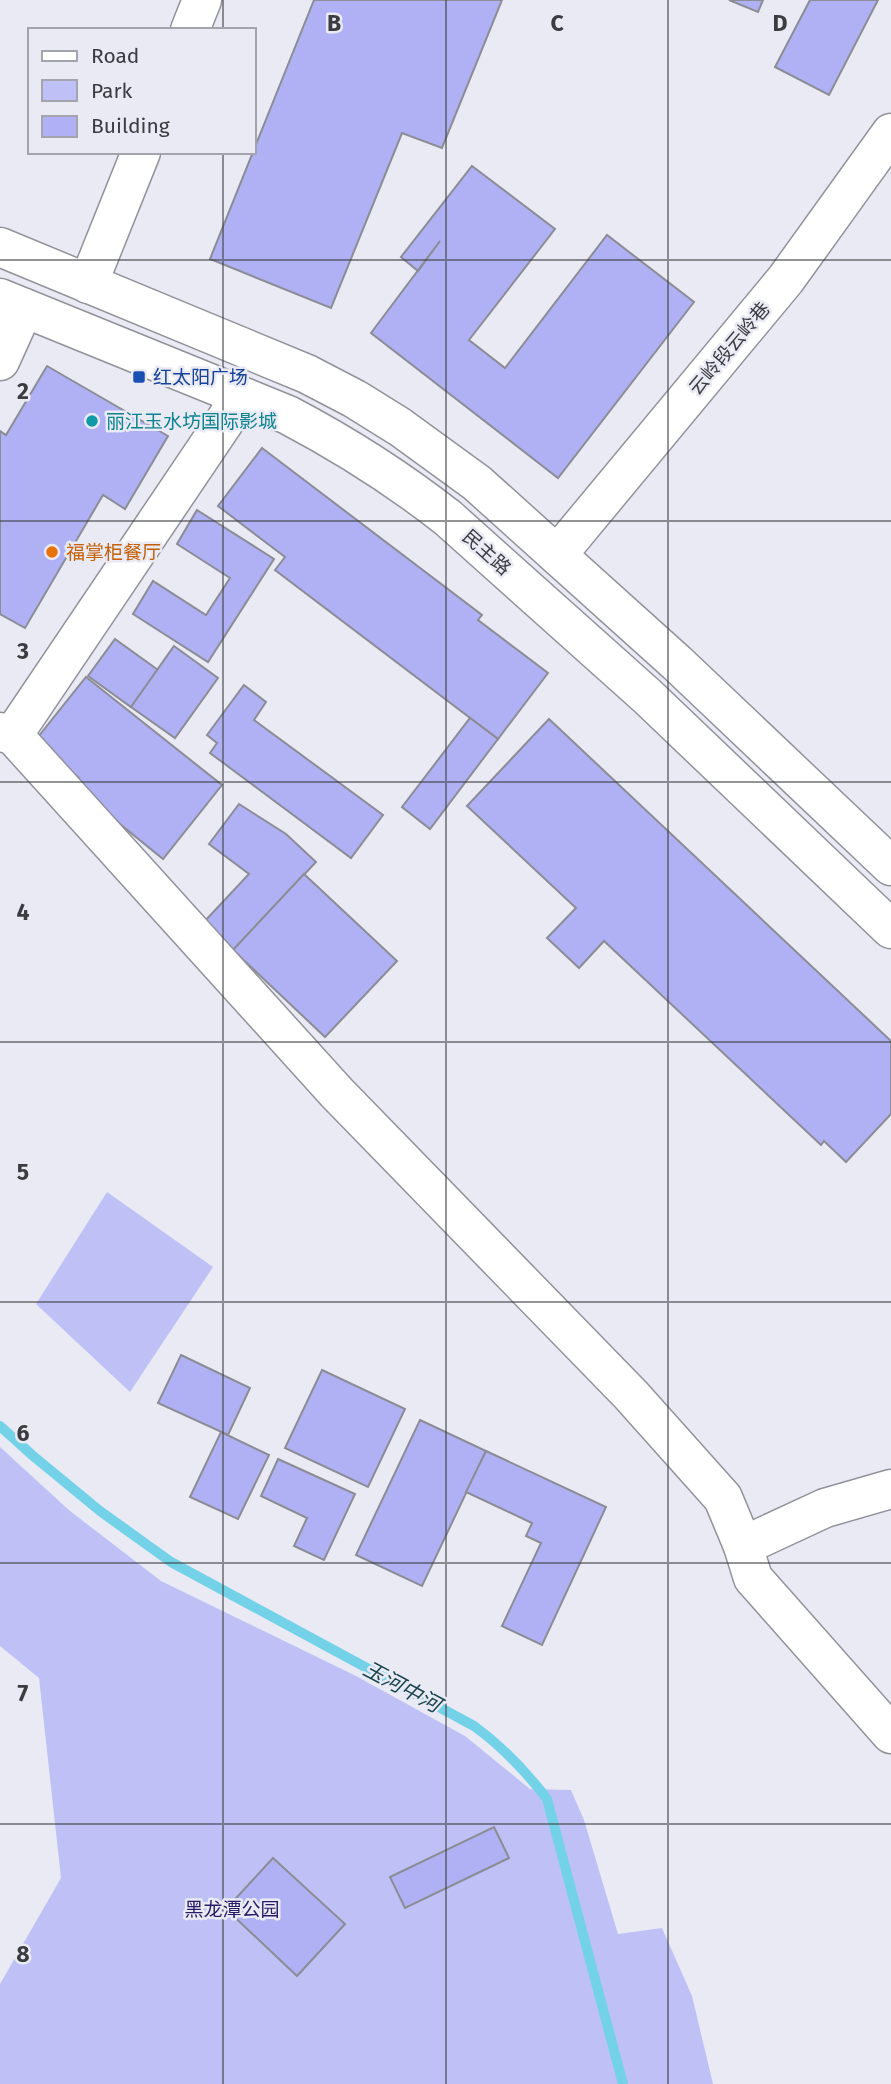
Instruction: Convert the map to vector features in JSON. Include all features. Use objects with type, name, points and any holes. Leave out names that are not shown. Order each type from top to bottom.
[{"type":"street","points":[[191,28],[202,0]]},
{"type":"street","name":"云岭段云岭巷","points":[[557,555],[786,279],[891,133]]},
{"type":"street","points":[[88,284],[140,154]]},
{"type":"street","points":[[0,247],[307,374],[355,399],[440,453],[677,663],[891,866]]},
{"type":"street","points":[[0,361],[12,303]]},
{"type":"street","name":"民主路","points":[[12,303],[288,415],[333,439],[413,490],[448,517],[647,696],[891,929]]},
{"type":"street","points":[[241,397],[7,733],[337,1093],[631,1395],[723,1498],[753,1578],[891,1734]]},
{"type":"street","points":[[743,1546],[825,1508],[891,1489]]},
{"type":"green space","points":[[107,1192],[213,1267],[130,1392],[36,1304]]},
{"type":"green space","name":"黑龙潭公园","points":[[0,1447],[70,1511],[161,1581],[356,1676],[465,1736],[530,1789],[571,1790],[584,1820],[618,1934],[662,1928],[692,1996],[713,2084],[0,2084],[0,1984],[61,1878],[39,1678],[0,1646]]},
{"type":"building","points":[[314,0],[502,0],[442,148],[402,133],[331,308],[210,259],[252,154],[256,154],[256,144]]},
{"type":"building","points":[[729,0],[763,0],[758,12]]},
{"type":"building","points":[[810,0],[878,0],[829,95],[775,67]]},
{"type":"building","points":[[472,166],[555,229],[469,340],[505,368],[607,235],[694,302],[558,478],[371,333],[418,271],[401,257]]},
{"type":"building","points":[[47,366],[168,436],[125,509],[103,495],[25,628],[0,614],[0,431],[6,435]]},
{"type":"building","points":[[262,448],[482,615],[478,620],[548,673],[498,739],[275,570],[285,557],[218,506]]},
{"type":"building","points":[[197,510],[274,559],[208,662],[133,614],[153,581],[206,615],[230,578],[177,544]]},
{"type":"building","points":[[115,639],[158,670],[131,707],[88,676]]},
{"type":"building","points":[[174,646],[218,678],[175,738],[131,707]]},
{"type":"building","points":[[86,677],[222,785],[163,859],[72,785],[79,778],[34,742]]},
{"type":"building","points":[[244,685],[266,702],[254,720],[383,815],[351,858],[210,753],[217,743],[207,735]]},
{"type":"building","points":[[470,718],[498,739],[430,829],[402,807]]},
{"type":"building","points":[[549,719],[891,1041],[891,1114],[846,1162],[824,1141],[821,1145],[604,941],[579,968],[547,938],[576,908],[467,806]]},
{"type":"building","points":[[239,804],[286,834],[316,862],[233,950],[203,923],[249,874],[209,844]]},
{"type":"building","points":[[304,874],[397,961],[325,1037],[233,950]]},
{"type":"building","points":[[181,1355],[250,1388],[228,1435],[158,1403]]},
{"type":"building","points":[[322,1370],[405,1409],[368,1487],[285,1448]]},
{"type":"building","points":[[420,1420],[486,1451],[422,1586],[356,1555]]},
{"type":"building","points":[[221,1432],[269,1455],[238,1519],[190,1497]]},
{"type":"building","points":[[486,1451],[606,1507],[542,1645],[502,1626],[541,1543],[526,1536],[532,1523],[466,1492]]},
{"type":"building","points":[[278,1459],[355,1494],[324,1560],[294,1546],[307,1518],[261,1496]]},
{"type":"building","points":[[494,1827],[509,1858],[405,1908],[390,1877]]},
{"type":"building","points":[[273,1858],[345,1924],[297,1976],[226,1909]]},
{"type":"waterway","name":"玉河中河","points":[[0,1426],[100,1511],[171,1562],[474,1726],[522,1769],[547,1799],[623,2084]]},
{"type":"place","name":"红太阳广场","points":[[139,377]]},
{"type":"place","name":"丽江玉水坊国际影城","points":[[92,421]]},
{"type":"place","name":"福掌柜餐厅","points":[[52,552]]}]
